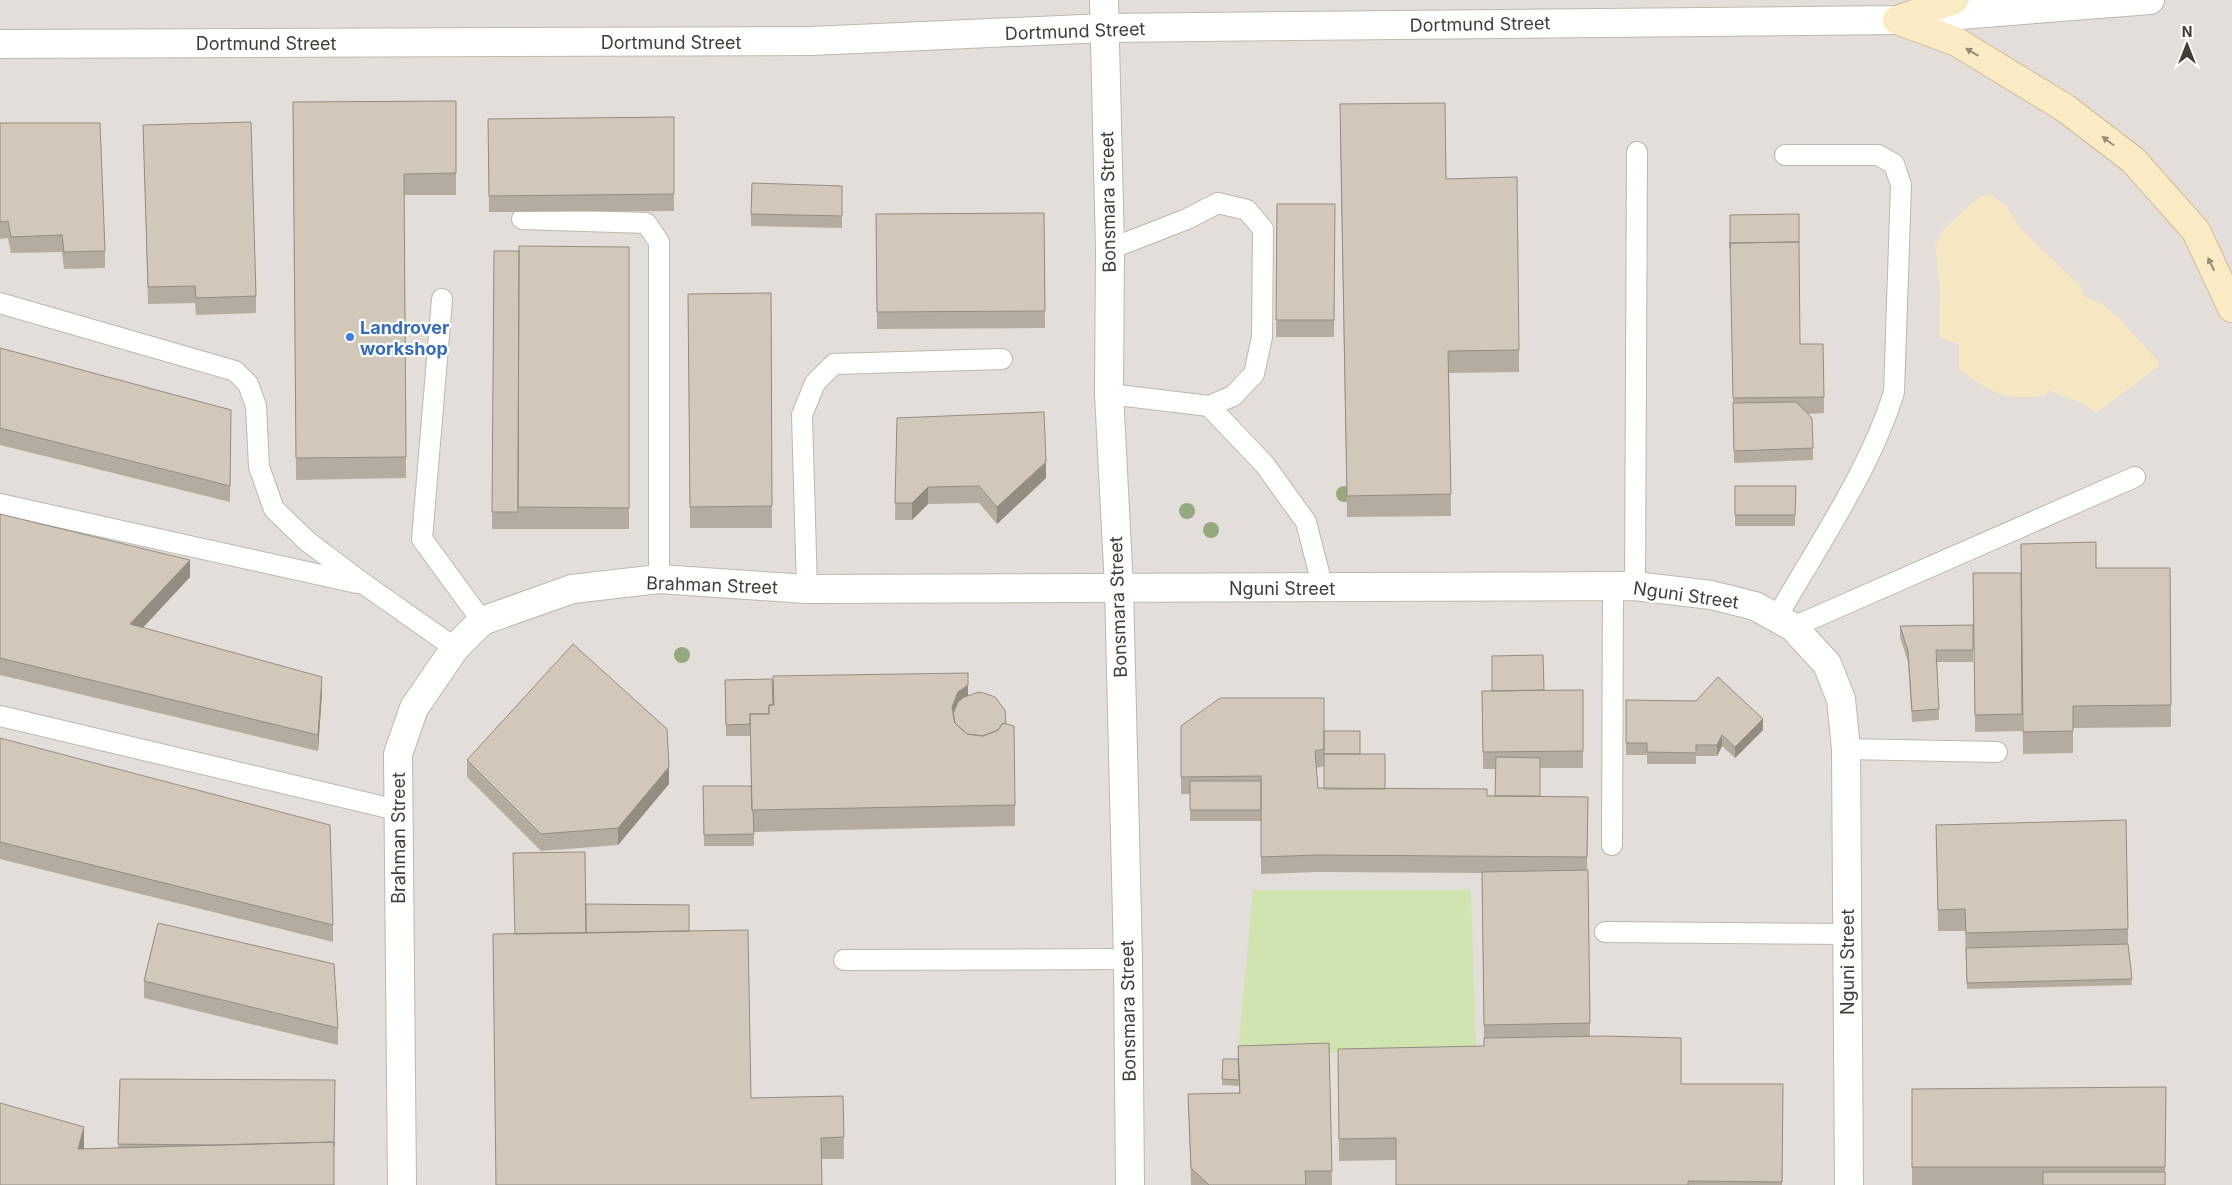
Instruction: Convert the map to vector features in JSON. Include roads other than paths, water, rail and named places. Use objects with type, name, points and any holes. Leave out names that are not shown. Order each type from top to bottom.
[{"type":"main road","points":[[1897,20],[1954,0]]},
{"type":"main road","points":[[1897,20],[1957,42],[2065,108],[2133,160],[2196,231],[2232,308]]},
{"type":"street","name":"Bonsmara Street","points":[[1104,0],[1110,249],[1109,394],[1119,587],[1128,959],[1130,1185]]},
{"type":"street","name":"Dortmund Street","points":[[0,44],[810,41],[1104,28],[1897,20],[2150,0]]},
{"type":"street","name":"Brahman Street","points":[[402,1185],[397,810],[398,754],[414,708],[454,648],[482,621],[572,588],[659,579],[807,589],[1119,587]]},
{"type":"street","name":"Nguni Street","points":[[1119,587],[1624,586],[1711,595],[1755,606],[1785,622],[1827,664],[1842,699],[1846,749],[1849,1185]]},
{"type":"lane","points":[[1612,845],[1624,586],[1637,152]]},
{"type":"lane","points":[[1785,155],[1878,155],[1894,164],[1901,185],[1894,392],[1884,423],[1785,622]]},
{"type":"lane","points":[[1109,394],[1209,406],[1233,396],[1254,374],[1262,337],[1263,229],[1247,210],[1218,203],[1187,219],[1110,249]]},
{"type":"lane","points":[[522,219],[646,223],[659,242],[659,579]]},
{"type":"lane","points":[[442,298],[422,539],[482,621]]},
{"type":"lane","points":[[0,303],[235,371],[248,384],[256,406],[259,467],[274,510],[307,541],[454,648]]},
{"type":"lane","points":[[807,589],[802,415],[815,383],[834,364],[1002,360]]},
{"type":"lane","points":[[1209,406],[1264,465],[1306,522],[1323,588]]},
{"type":"lane","points":[[1785,622],[2135,477]]},
{"type":"lane","points":[[0,504],[364,584]]},
{"type":"lane","points":[[0,716],[397,810]]},
{"type":"lane","points":[[1846,749],[1997,752]]},
{"type":"lane","points":[[1605,932],[1847,934]]},
{"type":"lane","points":[[844,960],[1128,959]]},
{"type":"place","name":"Landrover workshop","points":[[350,337]]}]
